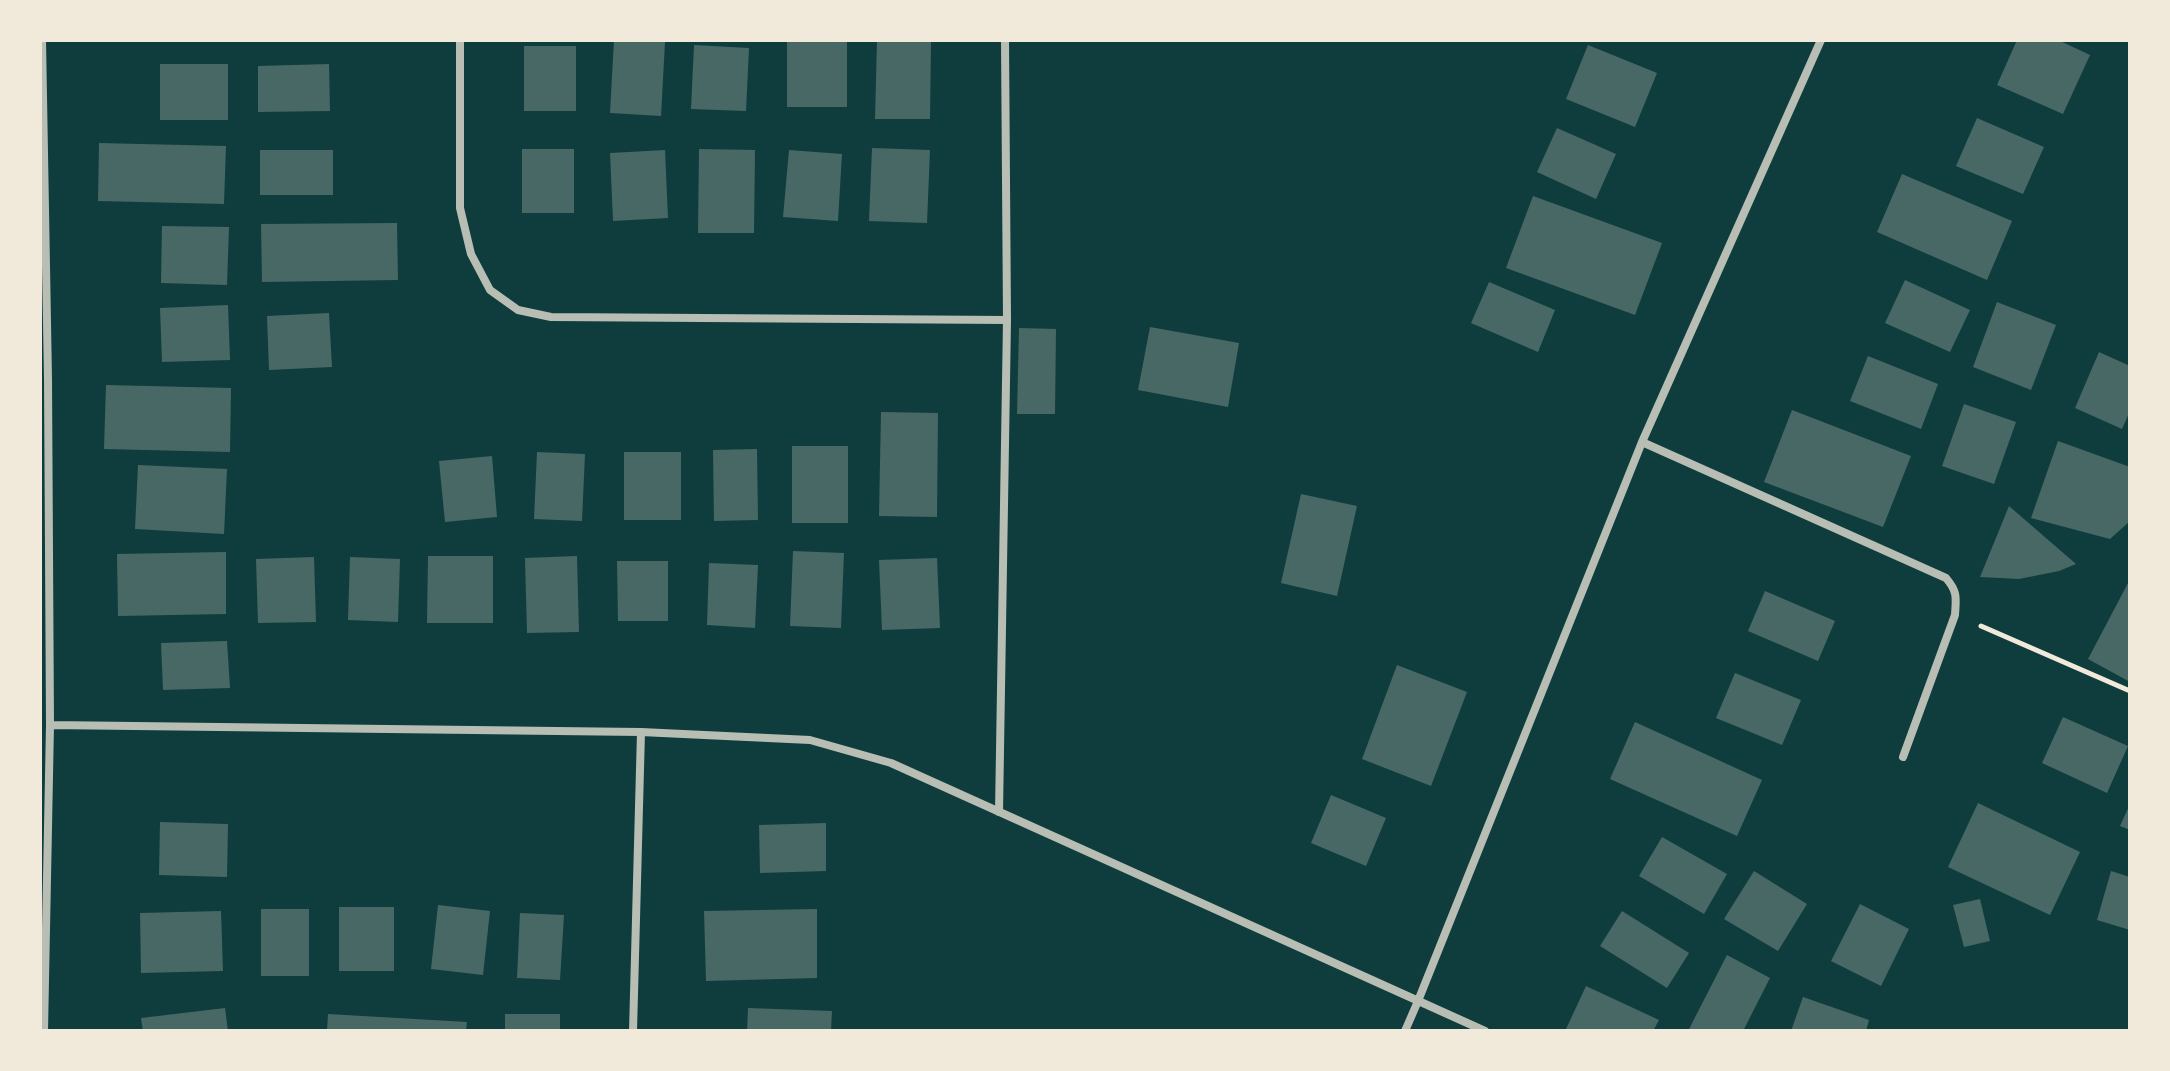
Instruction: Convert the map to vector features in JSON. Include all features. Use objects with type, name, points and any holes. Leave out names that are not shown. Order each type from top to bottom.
[{"type":"street","points":[[42,40],[50,725],[44,1031]]},
{"type":"street","points":[[460,40],[460,208],[471,254],[490,290],[518,310],[551,317],[1007,320]]},
{"type":"street","points":[[999,812],[1007,320],[1005,40]]},
{"type":"street","points":[[1405,1031],[1642,442],[1821,40]]},
{"type":"street","points":[[1642,442],[1946,578],[1954,587],[1955,615],[1903,757]]},
{"type":"street","points":[[50,725],[641,732],[810,740],[891,763],[1485,1031]]},
{"type":"street","points":[[633,1031],[641,732]]},
{"type":"path","points":[[1955,615],[2130,691]]},
{"type":"building","points":[[614,40],[665,42],[661,116],[610,113]]},
{"type":"building","points":[[787,40],[847,40],[847,107],[787,107]]},
{"type":"building","points":[[2017,40],[2058,40],[2090,55],[2063,114],[1997,85]]},
{"type":"building","points":[[877,41],[931,42],[930,119],[875,119]]},
{"type":"building","points":[[694,45],[749,48],[746,111],[691,109]]},
{"type":"building","points":[[1588,45],[1657,73],[1635,127],[1566,99]]},
{"type":"building","points":[[524,46],[576,46],[576,111],[524,111]]},
{"type":"building","points":[[160,64],[228,64],[228,120],[160,120]]},
{"type":"building","points":[[329,64],[330,111],[258,112],[258,66]]},
{"type":"building","points":[[1977,118],[2044,147],[2023,194],[1956,166]]},
{"type":"building","points":[[1557,128],[1616,154],[1596,199],[1537,172]]},
{"type":"building","points":[[99,143],[226,146],[224,204],[98,201]]},
{"type":"building","points":[[872,148],[930,150],[927,223],[869,221]]},
{"type":"building","points":[[522,149],[574,149],[574,213],[522,213]]},
{"type":"building","points":[[699,149],[755,150],[754,233],[698,233]]},
{"type":"building","points":[[260,150],[333,150],[333,195],[260,195]]},
{"type":"building","points":[[665,150],[668,218],[613,221],[610,153]]},
{"type":"building","points":[[789,150],[842,154],[838,221],[783,217]]},
{"type":"building","points":[[1902,174],[2012,221],[1987,280],[1877,232]]},
{"type":"building","points":[[1533,196],[1662,243],[1635,315],[1506,268]]},
{"type":"building","points":[[397,223],[398,280],[262,282],[261,224]]},
{"type":"building","points":[[162,226],[229,227],[227,285],[161,283]]},
{"type":"building","points":[[1905,280],[1970,310],[1950,352],[1885,323]]},
{"type":"building","points":[[1489,282],[1555,310],[1538,352],[1471,323]]},
{"type":"building","points":[[1997,302],[2056,325],[2031,390],[1973,367]]},
{"type":"building","points":[[228,305],[230,360],[162,362],[160,308]]},
{"type":"building","points":[[329,313],[332,367],[269,370],[267,316]]},
{"type":"building","points":[[1150,327],[1239,343],[1228,407],[1138,390]]},
{"type":"building","points":[[1019,328],[1056,329],[1055,414],[1017,414]]},
{"type":"building","points":[[2099,352],[2130,366],[2130,411],[2122,429],[2075,408]]},
{"type":"building","points":[[1868,356],[1938,384],[1921,429],[1850,401]]},
{"type":"building","points":[[106,385],[231,388],[230,452],[104,449]]},
{"type":"building","points":[[1964,404],[2016,422],[1994,484],[1942,466]]},
{"type":"building","points":[[1792,410],[1911,456],[1883,527],[1764,482]]},
{"type":"building","points":[[881,412],[938,413],[937,517],[879,516]]},
{"type":"building","points":[[2058,441],[2130,467],[2130,521],[2110,539],[2031,518]]},
{"type":"building","points":[[792,446],[848,446],[848,523],[792,523]]},
{"type":"building","points":[[757,449],[758,520],[714,521],[713,450]]},
{"type":"building","points":[[537,452],[585,454],[582,521],[534,519]]},
{"type":"building","points":[[624,452],[681,452],[681,520],[624,520]]},
{"type":"building","points":[[492,456],[497,517],[445,522],[439,461]]},
{"type":"building","points":[[138,465],[227,469],[224,534],[135,529]]},
{"type":"building","points":[[1301,494],[1357,506],[1337,596],[1281,583]]},
{"type":"building","points":[[2009,506],[2076,564],[2059,571],[2019,579],[1980,577]]},
{"type":"building","points":[[793,551],[844,553],[841,628],[790,626]]},
{"type":"building","points":[[226,552],[226,614],[118,616],[117,554]]},
{"type":"building","points":[[428,556],[493,556],[493,623],[427,623]]},
{"type":"building","points":[[577,556],[579,632],[527,633],[525,558]]},
{"type":"building","points":[[314,557],[316,622],[258,623],[256,559]]},
{"type":"building","points":[[350,557],[400,559],[398,622],[348,620]]},
{"type":"building","points":[[937,558],[940,628],[882,630],[879,560]]},
{"type":"building","points":[[617,561],[668,561],[668,621],[618,621]]},
{"type":"building","points":[[709,563],[758,565],[755,628],[707,625]]},
{"type":"building","points":[[2130,584],[2130,682],[2088,659]]},
{"type":"building","points":[[1765,591],[1835,621],[1818,661],[1748,631]]},
{"type":"building","points":[[227,641],[230,688],[163,690],[161,643]]},
{"type":"building","points":[[1397,665],[1467,692],[1431,786],[1362,759]]},
{"type":"building","points":[[1735,673],[1801,700],[1782,745],[1716,718]]},
{"type":"building","points":[[2063,717],[2128,746],[2107,793],[2042,763]]},
{"type":"building","points":[[1635,722],[1762,780],[1737,836],[1610,779]]},
{"type":"building","points":[[1331,795],[1386,818],[1366,866],[1311,843]]},
{"type":"building","points":[[1978,803],[2080,852],[2050,915],[1948,867]]},
{"type":"building","points":[[2130,804],[2130,830],[2120,826]]},
{"type":"building","points":[[160,822],[228,824],[227,877],[159,875]]},
{"type":"building","points":[[826,823],[826,871],[760,873],[759,825]]},
{"type":"building","points":[[1662,837],[1727,874],[1704,914],[1639,876]]},
{"type":"building","points":[[1754,871],[1807,904],[1778,951],[1724,919]]},
{"type":"building","points":[[2111,871],[2130,877],[2130,930],[2097,920]]},
{"type":"building","points":[[1980,899],[1990,941],[1964,947],[1953,905]]},
{"type":"building","points":[[1860,904],[1909,929],[1881,986],[1831,961]]},
{"type":"building","points":[[438,905],[490,911],[483,975],[431,969]]},
{"type":"building","points":[[339,907],[394,907],[394,971],[339,971]]},
{"type":"building","points":[[261,909],[309,909],[309,976],[261,976]]},
{"type":"building","points":[[817,909],[817,978],[706,981],[704,911]]},
{"type":"building","points":[[221,911],[223,971],[141,973],[140,913]]},
{"type":"building","points":[[1622,911],[1689,953],[1667,988],[1600,946]]},
{"type":"building","points":[[520,913],[564,915],[560,980],[517,978]]},
{"type":"building","points":[[1727,955],[1770,978],[1743,1031],[1688,1031]]},
{"type":"building","points":[[1586,986],[1659,1020],[1653,1031],[1566,1029]]},
{"type":"building","points":[[1803,997],[1869,1020],[1866,1031],[1791,1031]]},
{"type":"building","points":[[225,1008],[228,1031],[143,1031],[141,1018]]},
{"type":"building","points":[[748,1008],[832,1011],[831,1031],[747,1031]]},
{"type":"building","points":[[328,1014],[467,1022],[466,1031],[327,1031]]},
{"type":"building","points":[[505,1014],[560,1014],[560,1031],[505,1031]]}]
